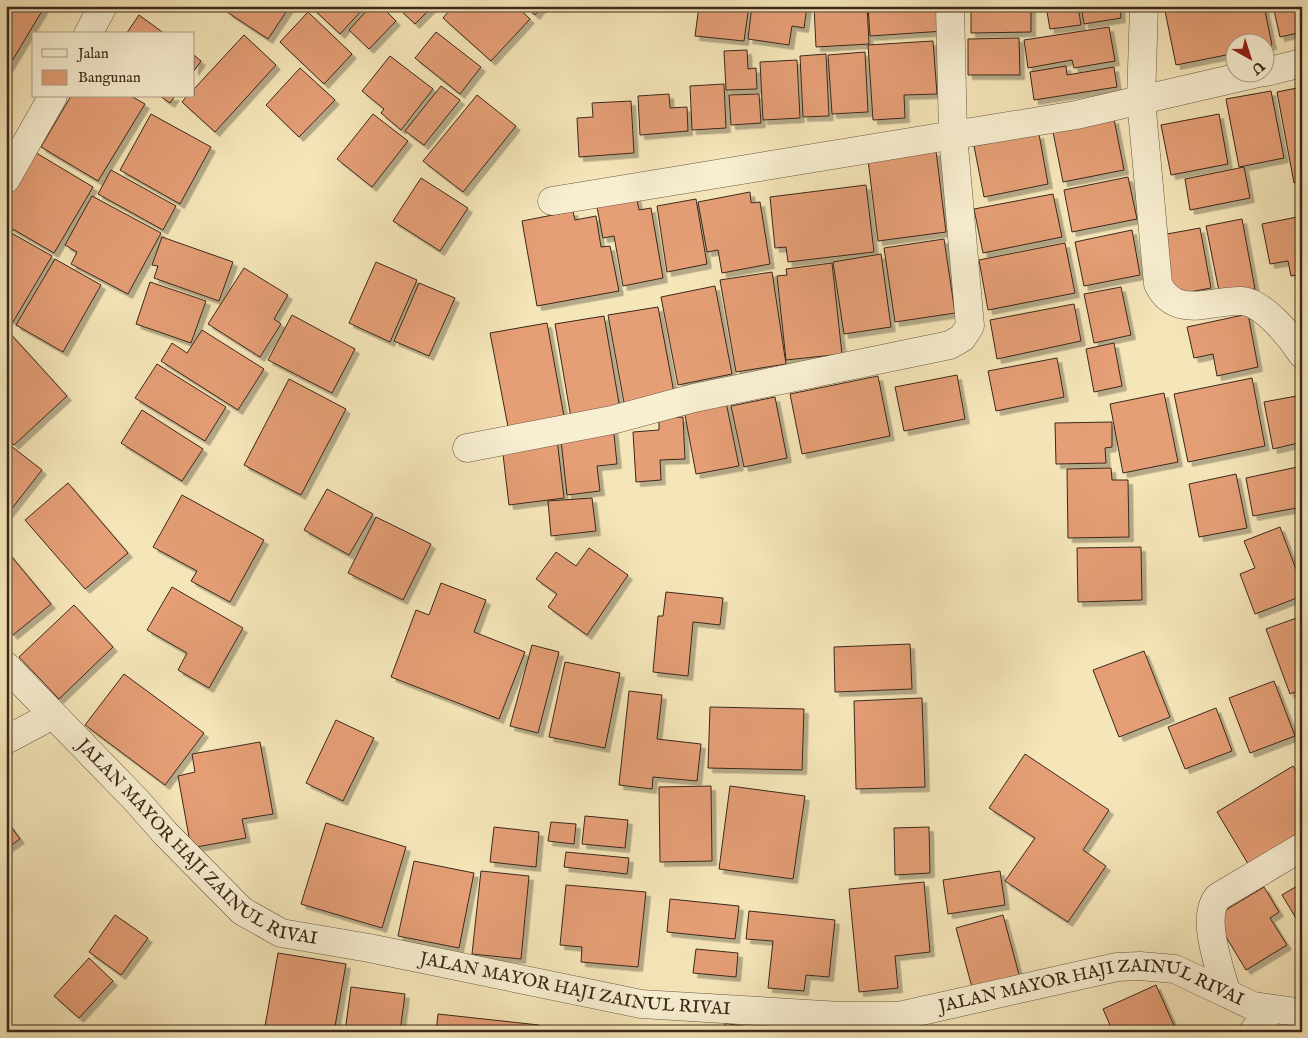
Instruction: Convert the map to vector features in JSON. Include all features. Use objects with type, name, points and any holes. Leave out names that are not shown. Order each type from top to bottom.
[{"type":"street","points":[[89,32],[103,6]]},
{"type":"street","points":[[466,448],[612,420],[694,398],[950,345],[962,338],[970,326],[952,136],[950,6]]},
{"type":"street","points":[[1144,6],[1141,100],[1158,284],[1162,292],[1183,306],[1244,301],[1262,310],[1277,323],[1302,354]]},
{"type":"street","points":[[1276,69],[1302,64]]},
{"type":"street","points":[[552,201],[1076,116],[1226,81]]},
{"type":"street","points":[[6,179],[52,98]]},
{"type":"street","name":"JALAN MAYOR HAJI ZAINUL RIVAI","points":[[6,666],[136,800],[164,833],[242,911],[281,933],[369,948],[641,1004],[842,1016],[856,1024],[1117,967],[1140,966],[1175,969],[1253,1006],[1297,1012],[1302,1011]]},
{"type":"street","points":[[6,740],[53,715]]},
{"type":"street","points":[[1226,992],[1210,926],[1213,902],[1218,896],[1302,847]]},
{"type":"street","points":[[1253,1032],[1272,1009]]},
{"type":"building","points":[[6,6],[45,6],[6,71]]},
{"type":"building","points":[[231,6],[290,6],[268,39],[227,12]]},
{"type":"building","points":[[310,6],[361,6],[363,9],[340,34]]},
{"type":"building","points":[[371,6],[381,6],[396,21],[369,49],[349,30]]},
{"type":"building","points":[[396,6],[433,6],[415,24]]},
{"type":"building","points":[[453,6],[516,6],[530,19],[491,61],[443,18]]},
{"type":"building","points":[[525,6],[543,6],[535,15]]},
{"type":"building","points":[[699,6],[749,6],[744,41],[695,36]]},
{"type":"building","points":[[752,6],[807,6],[804,28],[792,26],[789,45],[748,39]]},
{"type":"building","points":[[814,6],[867,6],[869,44],[816,47]]},
{"type":"building","points":[[868,6],[943,6],[944,31],[870,36]]},
{"type":"building","points":[[971,6],[1031,6],[1031,32],[971,33]]},
{"type":"building","points":[[1046,6],[1078,6],[1081,25],[1050,29]]},
{"type":"building","points":[[1081,6],[1120,6],[1121,18],[1084,24]]},
{"type":"building","points":[[1164,6],[1264,6],[1269,32],[1226,32],[1226,55],[1176,65]]},
{"type":"building","points":[[1273,6],[1302,6],[1302,32],[1280,37]]},
{"type":"building","points":[[308,12],[352,54],[324,84],[280,42]]},
{"type":"building","points":[[139,15],[162,32],[127,32]]},
{"type":"building","points":[[1109,27],[1115,61],[1074,68],[1072,60],[1028,68],[1024,40]]},
{"type":"building","points":[[436,32],[481,67],[460,94],[415,58]]},
{"type":"building","points":[[244,35],[276,65],[215,132],[182,102],[185,98],[195,98],[195,88]]},
{"type":"building","points":[[1019,38],[1020,75],[968,75],[968,39]]},
{"type":"building","points":[[933,41],[937,94],[904,95],[905,118],[873,120],[868,45]]},
{"type":"building","points":[[747,50],[748,69],[756,68],[757,89],[726,90],[724,51]]},
{"type":"building","points":[[865,52],[868,112],[832,114],[828,55]]},
{"type":"building","points":[[826,54],[829,116],[803,117],[800,56]]},
{"type":"building","points":[[195,56],[201,61],[195,70]]},
{"type":"building","points":[[390,56],[433,89],[401,130],[381,113],[384,109],[362,91]]},
{"type":"building","points":[[797,60],[800,118],[763,120],[760,62]]},
{"type":"building","points":[[1066,66],[1067,75],[1114,67],[1117,87],[1034,100],[1030,72]]},
{"type":"building","points":[[300,68],[335,100],[299,137],[266,105]]},
{"type":"building","points":[[724,84],[726,128],[692,130],[690,86]]},
{"type":"building","points":[[441,86],[460,100],[424,145],[405,131]]},
{"type":"building","points":[[1302,87],[1302,181],[1294,183],[1277,92]]},
{"type":"building","points":[[1271,91],[1284,158],[1239,167],[1226,99]]},
{"type":"building","points":[[669,94],[670,108],[687,107],[688,131],[640,135],[638,96]]},
{"type":"building","points":[[759,94],[761,123],[731,125],[729,95]]},
{"type":"building","points":[[477,95],[516,126],[463,192],[423,161]]},
{"type":"building","points":[[70,98],[134,98],[145,104],[98,181],[41,147]]},
{"type":"building","points":[[163,98],[174,98],[170,103]]},
{"type":"building","points":[[631,101],[634,153],[579,157],[577,118],[593,117],[592,103]]},
{"type":"building","points":[[151,114],[211,147],[180,204],[120,170]]},
{"type":"building","points":[[373,114],[408,141],[372,187],[337,159]]},
{"type":"building","points":[[1219,114],[1228,164],[1171,175],[1161,125]]},
{"type":"building","points":[[1114,119],[1124,170],[1063,182],[1053,132]]},
{"type":"building","points":[[1039,134],[1048,184],[984,197],[974,146]]},
{"type":"building","points":[[33,151],[93,187],[54,253],[6,225],[6,195]]},
{"type":"building","points":[[936,151],[946,232],[878,241],[868,160]]},
{"type":"building","points":[[1244,167],[1250,198],[1190,210],[1185,179]]},
{"type":"building","points":[[111,170],[176,206],[163,230],[98,194]]},
{"type":"building","points":[[1128,177],[1137,219],[1072,232],[1064,190]]},
{"type":"building","points":[[421,178],[468,208],[440,251],[393,221]]},
{"type":"building","points":[[866,185],[874,252],[788,262],[786,247],[775,248],[770,197]]},
{"type":"building","points":[[750,192],[751,203],[760,202],[770,264],[722,273],[718,250],[707,252],[698,202]]},
{"type":"building","points":[[1053,194],[1062,237],[983,253],[974,209]]},
{"type":"building","points":[[636,195],[639,210],[651,208],[663,278],[623,286],[614,236],[603,238],[596,202]]},
{"type":"building","points":[[92,196],[161,233],[128,294],[71,264],[77,252],[65,245]]},
{"type":"building","points":[[696,199],[707,264],[667,272],[657,206]]},
{"type":"building","points":[[573,211],[575,220],[596,216],[601,247],[610,246],[619,291],[537,306],[522,221]]},
{"type":"building","points":[[1302,216],[1302,274],[1291,276],[1288,261],[1270,264],[1262,224]]},
{"type":"building","points":[[1242,219],[1255,289],[1220,296],[1206,226]]},
{"type":"building","points":[[1200,228],[1211,288],[1168,296],[1156,236]]},
{"type":"building","points":[[6,230],[52,256],[13,322],[6,317]]},
{"type":"building","points":[[1132,230],[1140,275],[1084,286],[1075,242]]},
{"type":"building","points":[[162,237],[233,262],[219,301],[154,278],[158,266],[152,265]]},
{"type":"building","points":[[944,239],[955,313],[895,322],[884,248]]},
{"type":"building","points":[[1065,243],[1075,293],[988,310],[979,260]]},
{"type":"building","points":[[881,254],[891,327],[844,334],[833,262]]},
{"type":"building","points":[[55,259],[101,285],[63,352],[16,325]]},
{"type":"building","points":[[376,262],[417,280],[390,342],[349,323]]},
{"type":"building","points":[[832,263],[842,354],[786,360],[777,276],[787,275],[786,269]]},
{"type":"building","points":[[244,268],[288,295],[274,319],[281,324],[260,357],[208,324]]},
{"type":"building","points":[[772,272],[786,364],[736,372],[720,280]]},
{"type":"building","points":[[150,282],[206,301],[191,343],[136,324]]},
{"type":"building","points":[[419,283],[455,298],[429,356],[394,341]]},
{"type":"building","points":[[715,286],[732,374],[678,385],[661,297]]},
{"type":"building","points":[[1121,287],[1131,335],[1094,343],[1084,294]]},
{"type":"building","points":[[1074,304],[1081,341],[997,359],[990,320]]},
{"type":"building","points":[[658,307],[675,398],[625,408],[608,315]]},
{"type":"building","points":[[1248,314],[1258,367],[1217,376],[1213,354],[1194,358],[1187,327]]},
{"type":"building","points":[[292,315],[355,349],[332,393],[268,360]]},
{"type":"building","points":[[604,316],[620,409],[571,418],[555,324]]},
{"type":"building","points":[[547,323],[565,422],[509,432],[490,333]]},
{"type":"building","points":[[6,329],[67,396],[14,445],[6,436]]},
{"type":"building","points":[[202,330],[264,369],[238,410],[161,361],[172,343],[187,353]]},
{"type":"building","points":[[1114,343],[1122,386],[1094,392],[1086,349]]},
{"type":"building","points":[[1057,358],[1064,397],[996,411],[988,371]]},
{"type":"building","points":[[157,364],[226,407],[205,441],[135,398]]},
{"type":"building","points":[[957,375],[965,419],[904,431],[895,387]]},
{"type":"building","points":[[878,376],[890,436],[802,454],[790,394]]},
{"type":"building","points":[[1252,378],[1265,446],[1188,462],[1174,394]]},
{"type":"building","points":[[289,379],[346,409],[301,495],[244,465]]},
{"type":"building","points":[[1164,393],[1178,462],[1123,473],[1110,404]]},
{"type":"building","points":[[1302,395],[1302,442],[1273,449],[1264,402]]},
{"type":"building","points":[[775,397],[787,458],[744,467],[731,406]]},
{"type":"building","points":[[726,402],[739,466],[696,474],[684,410]]},
{"type":"building","points":[[142,410],[203,449],[182,481],[121,443]]},
{"type":"building","points":[[683,417],[685,459],[660,460],[661,480],[636,482],[633,432],[659,430],[659,418]]},
{"type":"building","points":[[1112,422],[1112,447],[1105,448],[1106,463],[1056,464],[1055,423]]},
{"type":"building","points":[[613,425],[617,464],[597,466],[600,491],[567,495],[560,431]]},
{"type":"building","points":[[557,439],[564,498],[509,505],[502,446]]},
{"type":"building","points":[[6,442],[42,470],[6,516]]},
{"type":"building","points":[[1302,466],[1302,507],[1253,516],[1246,478]]},
{"type":"building","points":[[1111,468],[1112,480],[1128,480],[1129,537],[1068,538],[1067,469]]},
{"type":"building","points":[[1236,474],[1247,528],[1199,537],[1189,484]]},
{"type":"building","points":[[68,483],[128,553],[85,589],[25,520]]},
{"type":"building","points":[[327,489],[373,514],[349,555],[304,530]]},
{"type":"building","points":[[182,495],[264,540],[230,602],[191,581],[197,571],[153,547]]},
{"type":"building","points":[[592,498],[596,531],[551,536],[548,501]]},
{"type":"building","points":[[376,517],[431,544],[403,600],[348,573]]},
{"type":"building","points":[[1280,527],[1302,585],[1302,596],[1255,614],[1240,574],[1255,568],[1244,541]]},
{"type":"building","points":[[1141,547],[1142,600],[1078,602],[1077,548]]},
{"type":"building","points":[[589,548],[628,575],[587,635],[548,607],[557,594],[536,579],[556,552],[576,566]]},
{"type":"building","points":[[6,550],[51,604],[13,635],[6,627]]},
{"type":"building","points":[[441,583],[486,600],[474,632],[525,652],[499,719],[391,677],[416,610],[429,615]]},
{"type":"building","points":[[172,587],[243,628],[209,688],[178,670],[187,653],[147,630]]},
{"type":"building","points":[[666,592],[723,598],[720,625],[693,622],[688,676],[653,672],[658,616],[663,616]]},
{"type":"building","points":[[74,605],[113,647],[59,699],[19,657]]},
{"type":"building","points":[[1302,616],[1302,689],[1290,694],[1266,629]]},
{"type":"building","points":[[910,644],[912,689],[835,692],[834,647]]},
{"type":"building","points":[[532,645],[559,652],[538,733],[510,726]]},
{"type":"building","points":[[1144,651],[1170,717],[1119,737],[1093,670]]},
{"type":"building","points":[[565,662],[620,673],[605,748],[549,737]]},
{"type":"building","points":[[124,674],[204,733],[165,785],[85,725]]},
{"type":"building","points":[[1274,681],[1295,736],[1250,753],[1229,698]]},
{"type":"building","points":[[629,691],[662,695],[657,739],[701,744],[697,781],[653,777],[652,789],[619,785]]},
{"type":"building","points":[[922,698],[925,787],[856,789],[854,701]]},
{"type":"building","points":[[710,707],[804,709],[802,770],[708,768]]},
{"type":"building","points":[[1216,708],[1232,751],[1185,769],[1168,727]]},
{"type":"building","points":[[336,720],[374,738],[343,801],[306,783]]},
{"type":"building","points":[[260,742],[273,814],[242,819],[246,838],[191,848],[178,776],[195,772],[192,754]]},
{"type":"building","points":[[1025,754],[1109,810],[1083,850],[1106,866],[1068,922],[1005,881],[1035,838],[989,808]]},
{"type":"building","points":[[1293,766],[1302,779],[1302,842],[1253,872],[1217,812]]},
{"type":"building","points":[[711,786],[712,861],[660,862],[659,787]]},
{"type":"building","points":[[730,786],[805,796],[793,879],[719,869]]},
{"type":"building","points":[[585,816],[628,820],[625,848],[582,844]]},
{"type":"building","points":[[6,820],[20,839],[6,849]]},
{"type":"building","points":[[551,822],[576,824],[574,844],[548,841]]},
{"type":"building","points":[[326,823],[406,847],[382,928],[301,904]]},
{"type":"building","points":[[494,827],[539,832],[536,867],[490,862]]},
{"type":"building","points":[[929,827],[930,873],[895,875],[894,828]]},
{"type":"building","points":[[566,852],[629,858],[627,874],[564,867]]},
{"type":"building","points":[[414,861],[474,873],[459,948],[398,936]]},
{"type":"building","points":[[481,871],[529,876],[521,959],[472,954]]},
{"type":"building","points":[[1000,871],[1005,905],[948,914],[943,880]]},
{"type":"building","points":[[924,882],[930,952],[895,956],[898,988],[859,992],[849,889]]},
{"type":"building","points":[[1302,883],[1302,928],[1282,895]]},
{"type":"building","points":[[566,885],[646,892],[638,967],[581,962],[582,947],[560,945]]},
{"type":"building","points":[[1264,887],[1279,912],[1270,918],[1287,945],[1246,970],[1214,917]]},
{"type":"building","points":[[670,899],[739,906],[735,939],[667,932]]},
{"type":"building","points":[[749,911],[835,920],[829,977],[806,975],[804,991],[768,988],[773,941],[746,939]]},
{"type":"building","points":[[115,915],[148,938],[121,975],[89,952]]},
{"type":"building","points":[[1003,915],[1020,978],[973,991],[956,928]]},
{"type":"building","points":[[696,949],[738,953],[736,977],[693,973]]},
{"type":"building","points":[[278,953],[346,964],[334,1032],[264,1032]]},
{"type":"building","points":[[89,958],[113,981],[79,1018],[54,996]]},
{"type":"building","points":[[1156,985],[1177,1032],[1113,1032],[1103,1009]]},
{"type":"building","points":[[351,987],[405,994],[400,1032],[345,1032]]},
{"type":"building","points":[[438,1014],[539,1025],[538,1032],[436,1032]]},
{"type":"building","points":[[725,1023],[768,1031],[768,1032],[724,1032]]},
{"type":"building","points":[[1070,1026],[1071,1032],[1039,1032],[1039,1031]]}]
